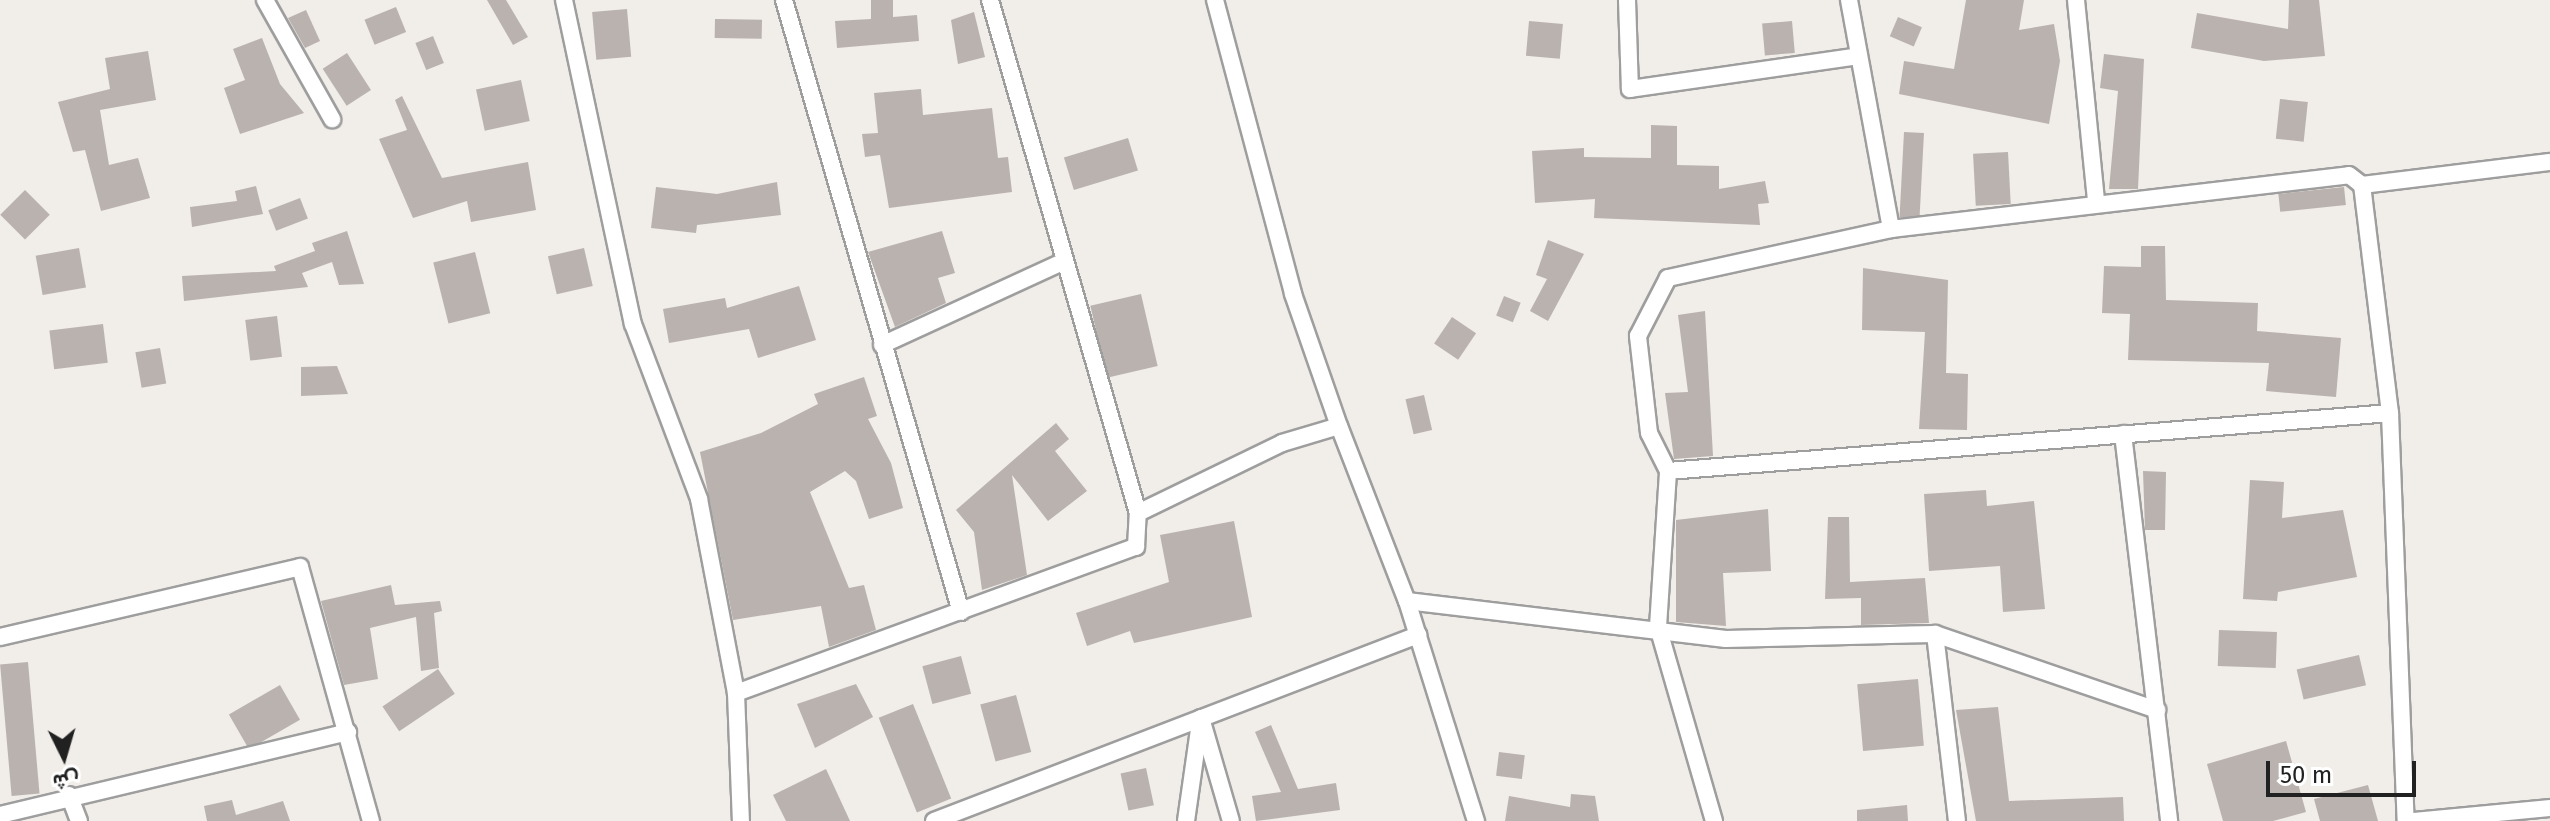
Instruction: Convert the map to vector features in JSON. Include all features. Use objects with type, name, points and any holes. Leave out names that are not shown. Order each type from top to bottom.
[{"type":"street","points":[[265,0],[332,119]]},
{"type":"street","points":[[564,0],[633,324],[699,499],[736,693],[741,821]]},
{"type":"street","points":[[784,0],[961,612]]},
{"type":"street","points":[[736,693],[1136,547],[1138,513],[1060,263],[990,0]]},
{"type":"street","points":[[1215,0],[1293,294],[1339,426],[1407,601],[1476,821]]},
{"type":"street","points":[[1627,0],[1630,89],[1858,56]]},
{"type":"street","points":[[1849,0],[1891,229]]},
{"type":"street","points":[[2076,0],[2096,199]]},
{"type":"street","points":[[1714,821],[1658,627],[1668,471],[1649,433],[1638,336],[1668,278],[1891,229],[2096,199],[2349,175],[2362,185],[2550,162]]},
{"type":"street","points":[[2362,185],[2390,413],[2406,821]]},
{"type":"street","points":[[882,345],[1060,263]]},
{"type":"street","points":[[1668,471],[2390,413]]},
{"type":"street","points":[[1138,513],[1282,443],[1339,426]]},
{"type":"street","points":[[2123,434],[2169,821]]},
{"type":"street","points":[[0,637],[300,567],[371,821]]},
{"type":"street","points":[[1407,601],[1658,627],[1726,639],[1935,634],[2157,710]]},
{"type":"street","points":[[1935,634],[1957,821]]},
{"type":"street","points":[[934,821],[1418,635]]},
{"type":"street","points":[[1186,821],[1201,718]]},
{"type":"street","points":[[1201,718],[1231,821]]},
{"type":"street","points":[[0,815],[69,795],[348,732]]},
{"type":"street","points":[[69,795],[79,821]]},
{"type":"street","points":[[2414,821],[2550,808]]},
{"type":"building","points":[[487,0],[506,0],[528,37],[513,45]]},
{"type":"building","points":[[871,0],[893,0],[893,17],[917,15],[919,41],[837,48],[835,21],[871,19]]},
{"type":"building","points":[[1966,0],[2024,0],[2019,30],[2054,24],[2060,61],[2049,124],[1899,94],[1904,61],[1954,69]]},
{"type":"building","points":[[2289,0],[2319,0],[2325,56],[2264,61],[2191,48],[2197,13],[2288,29]]},
{"type":"building","points":[[396,7],[406,32],[375,45],[364,20]]},
{"type":"building","points":[[627,9],[631,57],[596,60],[592,12]]},
{"type":"building","points":[[306,10],[320,41],[305,48],[288,18]]},
{"type":"building","points":[[974,12],[985,57],[958,64],[951,20]]},
{"type":"building","points":[[1898,17],[1922,27],[1914,46],[1890,36]]},
{"type":"building","points":[[715,19],[762,20],[762,39],[715,38]]},
{"type":"building","points":[[1529,21],[1563,24],[1560,59],[1526,56]]},
{"type":"building","points":[[1792,21],[1795,53],[1765,55],[1762,24]]},
{"type":"building","points":[[433,36],[444,63],[426,70],[415,43]]},
{"type":"building","points":[[262,38],[280,84],[304,113],[240,134],[224,88],[245,80],[233,49]]},
{"type":"building","points":[[148,51],[156,100],[100,110],[109,165],[138,158],[150,198],[101,211],[85,150],[73,152],[58,102],[110,89],[105,58]]},
{"type":"building","points":[[347,53],[371,90],[347,106],[323,69]]},
{"type":"building","points":[[2104,54],[2144,59],[2138,189],[2109,189],[2118,91],[2100,88]]},
{"type":"building","points":[[521,80],[530,121],[485,131],[476,90]]},
{"type":"building","points":[[921,89],[923,115],[992,108],[998,158],[1008,157],[1012,192],[889,208],[880,155],[865,157],[862,134],[878,133],[874,93]]},
{"type":"building","points":[[402,96],[442,178],[528,162],[536,210],[471,222],[467,201],[413,218],[379,139],[407,130],[395,100]]},
{"type":"building","points":[[2280,99],[2308,102],[2304,142],[2276,139]]},
{"type":"building","points":[[1651,125],[1677,126],[1677,165],[1719,166],[1719,189],[1765,181],[1769,203],[1758,204],[1760,225],[1594,218],[1595,199],[1535,203],[1532,151],[1584,148],[1584,157],[1651,158]]},
{"type":"building","points":[[1904,132],[1924,133],[1920,218],[1900,217]]},
{"type":"building","points":[[1128,138],[1138,171],[1074,190],[1064,158]]},
{"type":"building","points":[[2008,152],[2011,204],[1976,206],[1973,154]]},
{"type":"building","points":[[777,182],[781,215],[697,225],[696,233],[651,228],[656,187],[717,194]]},
{"type":"building","points":[[256,186],[263,214],[192,227],[190,207],[237,201],[235,191]]},
{"type":"building","points":[[2344,187],[2346,205],[2280,212],[2278,194]]},
{"type":"building","points":[[25,190],[50,215],[25,239],[0,215]]},
{"type":"building","points":[[300,198],[308,219],[276,231],[268,210]]},
{"type":"building","points":[[347,231],[364,284],[339,285],[332,262],[302,273],[308,287],[184,301],[182,276],[276,271],[274,266],[315,251],[312,243]]},
{"type":"building","points":[[942,231],[955,273],[938,278],[946,303],[895,327],[868,252]]},
{"type":"building","points":[[1548,240],[1584,254],[1548,321],[1530,311],[1547,279],[1536,275]]},
{"type":"building","points":[[2141,246],[2165,246],[2166,300],[2258,303],[2257,331],[2341,338],[2336,397],[2266,391],[2269,363],[2128,360],[2130,314],[2102,313],[2104,266],[2141,267]]},
{"type":"building","points":[[79,248],[86,287],[43,295],[36,256]]},
{"type":"building","points":[[584,248],[593,286],[557,294],[548,256]]},
{"type":"building","points":[[475,252],[490,313],[449,324],[433,262]]},
{"type":"building","points":[[1863,268],[1948,280],[1946,373],[1968,374],[1967,430],[1919,429],[1925,332],[1862,330]]},
{"type":"building","points":[[799,286],[816,340],[758,358],[749,329],[669,343],[663,309],[725,298],[727,308]]},
{"type":"building","points":[[1141,294],[1158,366],[1107,378],[1090,306]]},
{"type":"building","points":[[1504,296],[1521,303],[1513,322],[1496,315]]},
{"type":"building","points":[[1705,311],[1713,456],[1674,459],[1665,393],[1688,392],[1678,315]]},
{"type":"building","points":[[277,316],[282,357],[250,361],[245,320]]},
{"type":"building","points":[[1452,317],[1476,333],[1458,360],[1434,344]]},
{"type":"building","points":[[103,324],[108,363],[54,369],[49,331]]},
{"type":"building","points":[[160,348],[166,383],[142,388],[135,352]]},
{"type":"building","points":[[337,366],[348,394],[301,396],[301,367]]},
{"type":"building","points":[[864,377],[877,416],[868,419],[891,463],[903,508],[869,519],[856,481],[845,471],[810,492],[849,588],[864,585],[876,630],[829,647],[821,606],[733,620],[700,452],[761,433],[818,404],[814,394]]},
{"type":"building","points":[[1424,395],[1432,430],[1414,434],[1405,399]]},
{"type":"building","points":[[1056,423],[1069,439],[1055,451],[1087,491],[1048,521],[1012,475],[1027,575],[982,590],[974,532],[956,510]]},
{"type":"building","points":[[2143,471],[2166,472],[2165,530],[2145,530]]},
{"type":"building","points":[[2250,480],[2284,482],[2282,518],[2343,510],[2357,577],[2278,592],[2277,601],[2243,599]]},
{"type":"building","points":[[1986,490],[1987,506],[2034,501],[2045,609],[2003,612],[2000,566],[1929,571],[1924,494]]},
{"type":"building","points":[[1768,509],[1771,571],[1723,573],[1726,626],[1676,622],[1676,520]]},
{"type":"building","points":[[1828,517],[1849,517],[1850,582],[1925,578],[1929,623],[1861,625],[1861,598],[1825,599]]},
{"type":"building","points":[[1234,521],[1252,617],[1134,643],[1130,631],[1087,646],[1076,613],[1169,582],[1160,535]]},
{"type":"building","points":[[391,585],[395,605],[440,601],[442,611],[434,613],[439,668],[421,671],[416,617],[370,628],[378,679],[344,685],[321,601]]},
{"type":"building","points":[[2219,630],[2277,632],[2276,668],[2218,666]]},
{"type":"building","points":[[2359,655],[2366,685],[2304,700],[2297,669]]},
{"type":"building","points":[[961,656],[971,694],[932,704],[922,666]]},
{"type":"building","points":[[28,662],[40,793],[12,796],[0,664]]},
{"type":"building","points":[[438,669],[455,694],[399,731],[382,706]]},
{"type":"building","points":[[1918,679],[1924,746],[1863,751],[1857,684]]},
{"type":"building","points":[[856,684],[873,717],[815,748],[797,704]]},
{"type":"building","points":[[280,685],[300,720],[249,749],[229,714]]},
{"type":"building","points":[[1016,695],[1031,752],[996,762],[980,705]]},
{"type":"building","points":[[913,704],[951,799],[917,812],[879,718]]},
{"type":"building","points":[[1998,707],[2009,801],[2123,797],[2124,821],[1976,821],[1956,710]]},
{"type":"building","points":[[1271,725],[1298,789],[1336,783],[1340,810],[1256,821],[1252,796],[1281,792],[1255,732]]},
{"type":"building","points":[[2286,741],[2306,812],[2273,821],[2223,821],[2207,764]]},
{"type":"building","points":[[1499,752],[1525,755],[1522,779],[1496,776]]},
{"type":"building","points":[[1146,768],[1154,805],[1128,811],[1121,773]]},
{"type":"building","points":[[826,769],[850,821],[786,821],[773,795]]},
{"type":"building","points":[[2368,785],[2378,821],[2320,821],[2314,799]]},
{"type":"building","points":[[1571,794],[1595,796],[1599,821],[1505,821],[1509,796],[1570,807]]},
{"type":"building","points":[[232,800],[236,815],[283,801],[290,821],[207,821],[204,806]]},
{"type":"building","points":[[1907,805],[1908,821],[1857,821],[1857,810]]}]
